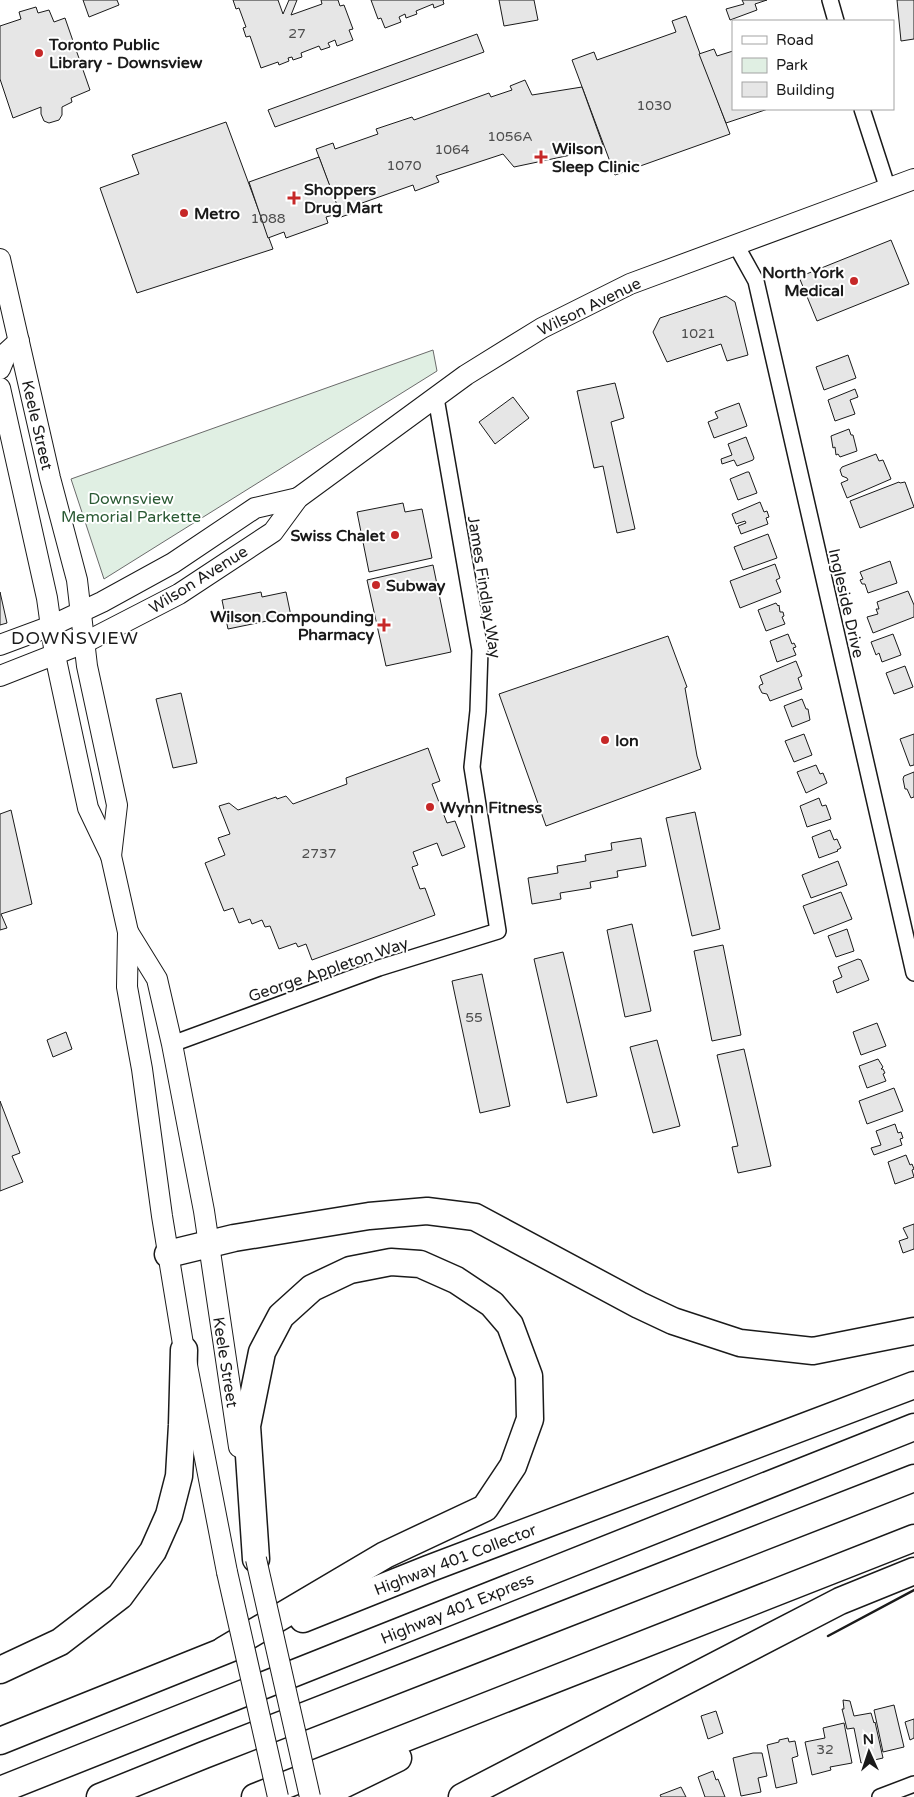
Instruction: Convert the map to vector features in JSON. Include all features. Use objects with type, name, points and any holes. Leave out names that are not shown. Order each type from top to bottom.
[{"type":"highway","points":[[168,1254],[234,1238],[355,1218],[426,1210],[475,1217],[639,1305],[673,1321],[740,1343],[812,1351],[914,1331]]},
{"type":"highway","points":[[224,1650],[386,1555],[485,1508],[513,1466],[530,1419],[529,1376],[510,1325],[492,1304],[456,1280],[420,1264],[391,1262],[350,1270],[312,1288],[282,1316],[262,1352],[247,1426],[256,1559]]},
{"type":"highway","points":[[0,1670],[60,1642],[120,1596],[153,1551],[169,1515],[179,1476],[184,1350]]},
{"type":"highway","name":"Highway 401 Collector","points":[[0,1741],[428,1569],[914,1385]]},
{"type":"highway","name":"Highway 401 Express","points":[[0,1790],[914,1427]]},
{"type":"highway","points":[[100,1797],[204,1754],[914,1478]]},
{"type":"highway","points":[[255,1797],[914,1538]]},
{"type":"highway","points":[[462,1797],[840,1601],[914,1571]]},
{"type":"highway","points":[[318,1797],[570,1674]]},
{"type":"main road","name":"Wilson Avenue","points":[[0,676],[84,643],[179,594],[273,532],[298,498],[466,375],[550,323],[630,284],[914,179]]},
{"type":"main road","name":"Keele Street","points":[[0,259],[9,338],[50,478],[77,580],[87,666],[117,805],[111,856]]},
{"type":"main road","points":[[0,369],[7,352],[9,338]]},
{"type":"main road","name":"Keele Street","points":[[0,388],[47,598],[55,656],[88,808],[111,856],[128,932],[127,987],[142,1069],[168,1254],[184,1350],[227,1572],[278,1797]]},
{"type":"main road","name":"Wilson Avenue","points":[[0,645],[51,626],[173,564],[254,508],[298,498]]},
{"type":"main road","name":"Keele Street","points":[[128,932],[158,979],[172,1044],[204,1211],[256,1559],[310,1797]]},
{"type":"street","points":[[830,0],[836,20]]},
{"type":"street","points":[[862,110],[888,189]]},
{"type":"street","name":"Ingleside Drive","points":[[736,244],[756,281],[914,973]]},
{"type":"street","name":"James Findlay Way","points":[[436,398],[480,650],[478,710],[472,767],[498,930]]},
{"type":"street","name":"George Appleton Way","points":[[172,1044],[380,968],[498,930]]},
{"type":"street","points":[[880,1797],[914,1784]]},
{"type":"green space","name":"Downsview Memorial Parkette","points":[[433,350],[437,371],[104,579],[71,479]]},
{"type":"building","points":[[83,0],[117,0],[119,5],[89,17]]},
{"type":"building","points":[[233,0],[278,0],[283,14],[289,0],[297,0],[291,15],[322,4],[321,0],[338,0],[340,6],[344,5],[353,29],[349,30],[353,40],[337,46],[335,40],[328,43],[330,47],[321,50],[319,46],[301,53],[302,57],[293,60],[292,57],[288,58],[289,61],[279,65],[278,62],[261,68],[250,36],[246,37],[243,28],[246,27],[239,8],[236,9]]},
{"type":"building","points":[[371,0],[444,0],[444,4],[434,8],[433,4],[416,11],[417,14],[406,18],[405,14],[399,17],[401,22],[385,28],[381,18],[378,19]]},
{"type":"building","points":[[499,0],[534,0],[538,20],[504,26]]},
{"type":"building","points":[[742,0],[767,0],[755,4],[757,10],[730,20],[726,9],[744,4]]},
{"type":"building","points":[[897,0],[914,0],[914,39],[901,41]]},
{"type":"building","name":"Toronto Public Library - Downsview","points":[[36,7],[38,13],[49,10],[54,22],[65,18],[90,90],[71,98],[72,102],[62,107],[62,115],[59,120],[49,123],[44,121],[41,107],[13,118],[0,79],[0,26],[21,19],[19,12]]},
{"type":"building","points":[[686,16],[730,134],[615,175],[572,60],[594,52],[597,60],[676,32],[672,21]]},
{"type":"building","points":[[477,34],[484,52],[275,127],[268,110]]},
{"type":"building","points":[[714,49],[717,56],[732,51],[732,110],[765,110],[726,123],[699,54]]},
{"type":"building","points":[[525,80],[532,95],[582,87],[604,148],[514,167],[503,154],[436,176],[439,182],[415,191],[413,185],[362,203],[364,209],[341,217],[316,149],[333,143],[335,149],[378,134],[376,129],[412,117],[414,120],[489,93],[491,97],[512,90],[510,86]]},
{"type":"building","name":"Metro","points":[[226,122],[273,249],[137,293],[100,188],[139,174],[132,155]]},
{"type":"building","name":"Shoppers Drug Mart","points":[[319,157],[340,213],[326,217],[328,223],[286,238],[284,232],[268,238],[249,182]]},
{"type":"building","name":"North York Medical","points":[[891,240],[909,284],[817,321],[799,277]]},
{"type":"building","points":[[726,296],[735,302],[748,355],[727,361],[721,344],[667,362],[653,332],[660,318]]},
{"type":"building","points":[[848,355],[856,378],[824,390],[816,367]]},
{"type":"building","points":[[615,383],[624,418],[611,422],[635,529],[617,533],[603,466],[594,468],[577,391]]},
{"type":"building","points":[[855,389],[858,397],[850,400],[855,414],[835,421],[828,400]]},
{"type":"building","points":[[513,397],[529,418],[495,444],[479,422]]},
{"type":"building","points":[[739,403],[747,426],[714,438],[708,422],[718,418],[715,412]]},
{"type":"building","points":[[849,429],[851,435],[853,435],[857,451],[840,457],[838,454],[836,455],[835,447],[833,448],[831,436]]},
{"type":"building","points":[[746,437],[754,458],[753,460],[737,466],[734,460],[722,464],[721,459],[732,455],[728,444]]},
{"type":"building","points":[[876,454],[879,461],[883,460],[891,479],[847,498],[841,483],[848,480],[842,476],[840,470],[842,467]]},
{"type":"building","points":[[749,472],[757,493],[738,500],[730,479]]},
{"type":"building","points":[[899,482],[905,482],[914,507],[860,528],[850,501]]},
{"type":"building","points":[[760,502],[764,512],[767,511],[769,517],[766,518],[768,524],[741,534],[738,526],[746,523],[745,521],[736,524],[732,514]]},
{"type":"building","name":"Swiss Chalet","points":[[403,503],[405,512],[422,509],[432,558],[369,572],[357,512]]},
{"type":"building","points":[[768,534],[777,558],[743,570],[734,547]]},
{"type":"building","points":[[890,561],[897,583],[868,593],[865,584],[862,584],[860,580],[863,579],[860,572]]},
{"type":"building","points":[[775,564],[780,578],[776,580],[781,592],[740,608],[730,581]]},
{"type":"building","points":[[433,565],[451,652],[386,666],[367,580]]},
{"type":"building","points":[[908,591],[914,605],[914,617],[873,633],[867,617],[878,614],[876,609],[879,609],[877,602]]},
{"type":"building","points":[[0,592],[7,623],[0,625]]},
{"type":"building","points":[[261,592],[262,597],[286,592],[291,616],[228,629],[222,600]]},
{"type":"building","points":[[776,603],[779,605],[780,612],[783,612],[784,616],[782,617],[785,624],[766,631],[758,610]]},
{"type":"building","points":[[788,634],[792,644],[794,643],[796,647],[793,648],[796,655],[777,662],[770,641]]},
{"type":"building","points":[[893,634],[901,655],[882,662],[879,653],[876,655],[871,642]]},
{"type":"building","name":"Ion","points":[[668,636],[687,687],[685,688],[701,769],[546,826],[499,694]]},
{"type":"building","points":[[796,661],[802,676],[798,678],[802,689],[770,701],[767,694],[762,693],[759,687],[763,684],[760,676]]},
{"type":"building","points":[[905,666],[913,687],[894,694],[886,673]]},
{"type":"building","points":[[181,693],[197,763],[173,768],[156,699]]},
{"type":"building","points":[[802,699],[806,709],[808,709],[810,720],[792,727],[784,706]]},
{"type":"building","points":[[804,734],[812,755],[794,762],[785,741]]},
{"type":"building","points":[[914,734],[914,765],[910,766],[900,739]]},
{"type":"building","points":[[428,748],[440,781],[432,784],[447,823],[455,821],[465,847],[442,856],[437,843],[413,852],[418,865],[412,867],[420,889],[425,888],[435,915],[312,960],[306,944],[298,947],[296,943],[279,949],[270,926],[265,927],[262,920],[252,924],[250,919],[239,923],[233,908],[224,911],[205,863],[225,855],[218,838],[230,834],[219,806],[229,803],[238,810],[276,797],[277,799],[286,796],[293,804],[347,784],[346,778]]},
{"type":"building","points":[[816,765],[820,774],[823,773],[827,783],[806,793],[797,772]]},
{"type":"building","points":[[914,772],[914,797],[911,798],[907,789],[905,789],[903,779],[904,776]]},
{"type":"building","points":[[819,798],[822,806],[826,805],[831,819],[807,827],[800,806]]},
{"type":"building","points":[[11,810],[32,904],[1,914],[7,928],[0,930],[0,814]]},
{"type":"building","points":[[695,812],[720,929],[692,936],[666,818]]},
{"type":"building","points":[[830,830],[834,840],[837,839],[841,848],[819,858],[812,837]]},
{"type":"building","points":[[641,838],[646,866],[617,871],[618,877],[590,882],[591,888],[560,893],[561,899],[532,904],[528,878],[558,873],[557,866],[586,861],[585,855],[612,850],[611,843]]},
{"type":"building","points":[[838,861],[847,885],[811,898],[802,875]]},
{"type":"building","points":[[841,892],[852,919],[814,934],[803,906]]},
{"type":"building","points":[[632,924],[651,1011],[625,1017],[607,930]]},
{"type":"building","points":[[847,929],[854,951],[836,957],[828,936]]},
{"type":"building","points":[[723,945],[741,1035],[712,1041],[694,951]]},
{"type":"building","points":[[563,952],[597,1096],[567,1103],[534,959]]},
{"type":"building","points":[[858,959],[861,960],[869,980],[837,993],[833,981],[842,977],[838,967]]},
{"type":"building","points":[[482,974],[510,1106],[480,1113],[452,981]]},
{"type":"building","points":[[877,1023],[886,1046],[861,1055],[853,1032]]},
{"type":"building","points":[[66,1032],[72,1049],[53,1057],[47,1040]]},
{"type":"building","points":[[657,1040],[680,1126],[653,1133],[630,1047]]},
{"type":"building","points":[[744,1049],[771,1166],[738,1173],[732,1147],[738,1146],[717,1055]]},
{"type":"building","points":[[878,1059],[883,1067],[881,1069],[885,1073],[883,1074],[886,1081],[867,1088],[859,1066]]},
{"type":"building","points":[[894,1088],[903,1111],[867,1124],[859,1101]]},
{"type":"building","points":[[0,1101],[20,1153],[12,1156],[23,1182],[0,1191]]},
{"type":"building","points":[[895,1124],[898,1133],[901,1132],[903,1138],[900,1139],[902,1145],[874,1155],[871,1148],[881,1145],[876,1131]]},
{"type":"building","points":[[906,1155],[914,1169],[912,1170],[914,1177],[895,1184],[888,1162]]},
{"type":"building","points":[[914,1224],[914,1249],[903,1253],[899,1241],[908,1238],[903,1228]]},
{"type":"building","points":[[843,1700],[850,1701],[854,1716],[871,1713],[875,1722],[883,1758],[861,1763],[854,1728],[847,1729],[842,1709],[844,1709]]},
{"type":"building","points":[[894,1705],[904,1747],[883,1752],[874,1710]]},
{"type":"building","points":[[716,1711],[723,1733],[708,1739],[701,1716]]},
{"type":"building","points":[[914,1719],[914,1738],[910,1740],[905,1722]]},
{"type":"building","points":[[844,1723],[852,1763],[830,1767],[831,1770],[812,1775],[805,1742],[825,1738],[823,1728]]},
{"type":"building","points":[[788,1738],[789,1742],[795,1741],[798,1756],[792,1758],[797,1783],[776,1788],[767,1745]]},
{"type":"building","points":[[753,1753],[762,1753],[767,1776],[758,1778],[761,1792],[741,1796],[733,1758]]},
{"type":"building","points":[[713,1771],[725,1797],[705,1797],[698,1777]]},
{"type":"building","points":[[681,1787],[686,1797],[661,1797],[660,1795]]},
{"type":"wall","points":[[828,1636],[914,1590]]},
{"type":"place","name":"Toronto Public Library - Downsview","points":[[39,53]]},
{"type":"place","name":"Wilson Sleep Clinic","points":[[541,157]]},
{"type":"place","name":"Shoppers Drug Mart","points":[[294,198]]},
{"type":"place","name":"Metro","points":[[184,213]]},
{"type":"place","name":"North York Medical","points":[[854,281]]},
{"type":"place","name":"Swiss Chalet","points":[[395,535]]},
{"type":"place","name":"Subway","points":[[376,585]]},
{"type":"place","name":"Wilson Compounding Pharmacy","points":[[384,625]]},
{"type":"place","name":"Ion","points":[[605,740]]},
{"type":"place","name":"Wynn Fitness","points":[[430,807]]},
{"type":"district","name":"DOWNSVIEW","points":[[75,638]]}]
